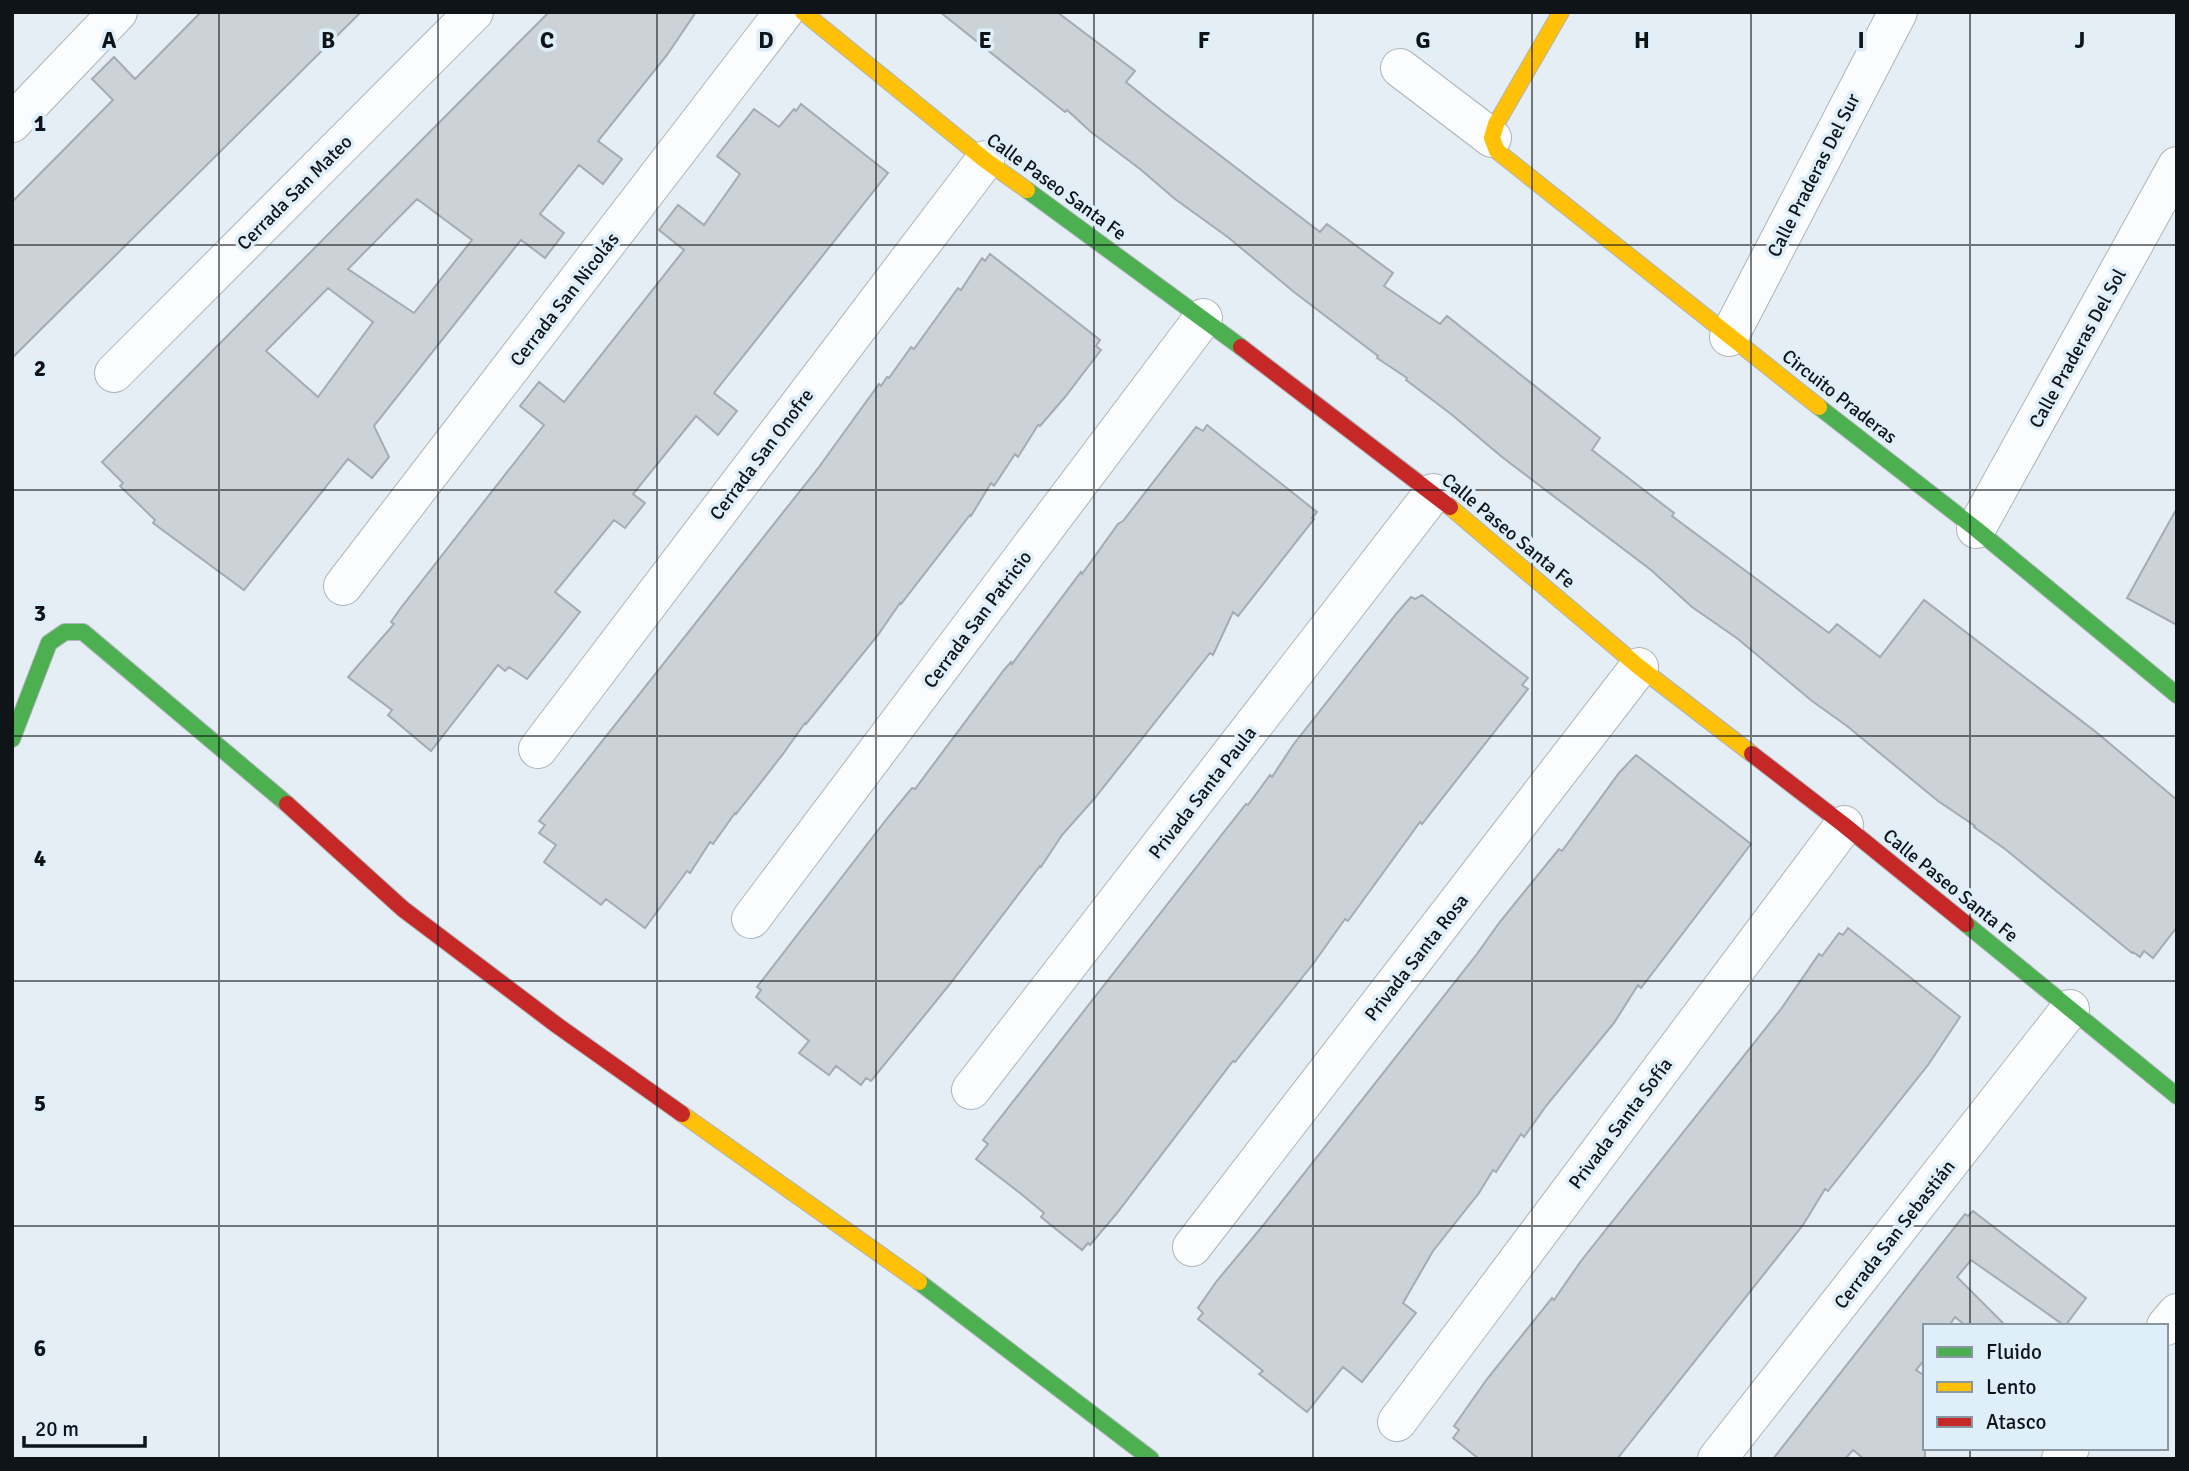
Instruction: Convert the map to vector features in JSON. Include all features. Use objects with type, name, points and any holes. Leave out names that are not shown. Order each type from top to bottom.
[{"type":"street","points":[[12,123],[118,12]]},
{"type":"street","name":"Cerrada San Mateo","points":[[114,373],[474,12]]},
{"type":"street","name":"Cerrada San Nicolás","points":[[343,586],[784,12]]},
{"type":"street","name":"Calle Paseo Santa Fe","points":[[803,12],[985,160],[1203,318],[1433,493],[1639,667],[1844,825],[2177,1096]]},
{"type":"street","points":[[1400,68],[1494,131],[1561,12]]},
{"type":"street","name":"Calle Praderas Del Sur","points":[[1729,337],[1898,12]]},
{"type":"street","name":"Circuito Praderas","points":[[1494,131],[1497,150],[1729,337],[1976,529],[2177,695]]},
{"type":"street","name":"Cerrada San Onofre","points":[[538,749],[985,160]]},
{"type":"street","name":"Calle Praderas Del Sol","points":[[1976,529],[2177,166]]},
{"type":"street","name":"Cerrada San Patricio","points":[[751,919],[1203,318]]},
{"type":"street","name":"Privada Santa Paula","points":[[971,1090],[1433,493]]},
{"type":"street","points":[[12,739],[49,643],[65,632],[83,632],[253,773],[403,909],[558,1026],[929,1289],[1151,1459]]},
{"type":"street","name":"Privada Santa Rosa","points":[[1192,1247],[1639,667]]},
{"type":"street","name":"Privada Santa Sofía","points":[[1397,1422],[1844,825]]},
{"type":"street","name":"Cerrada San Sebastián","points":[[1717,1459],[2070,1009]]},
{"type":"building","points":[[201,12],[361,12],[12,358],[12,202],[113,100],[92,79],[114,57],[135,79]]},
{"type":"building","points":[[549,12],[696,12],[667,55],[598,141],[622,159],[603,184],[579,165],[540,214],[564,233],[545,258],[521,240],[374,426],[389,457],[372,478],[348,459],[244,590],[153,523],[155,520],[120,486],[123,483],[102,462]],"holes":[[[417,199],[472,240],[414,313],[348,269]],[[328,288],[373,322],[318,397],[266,351]]]},
{"type":"building","points":[[940,12],[1057,12],[1135,71],[1126,82],[1162,111],[1320,232],[1327,224],[1393,273],[1384,286],[1440,324],[1447,316],[1600,438],[1592,450],[1674,513],[1672,516],[1829,633],[1837,624],[1880,657],[1924,600],[2096,732],[2177,800],[2177,927],[2153,958],[2144,951],[2140,957],[2132,953],[2005,849],[1938,801],[1738,639],[1692,607],[1651,570],[1502,457],[1406,380],[1407,378],[1377,358],[1378,356],[1229,238],[1175,199],[1067,110],[1065,112]]},
{"type":"building","points":[[801,104],[888,173],[714,393],[737,411],[718,435],[696,416],[633,494],[645,503],[625,528],[614,520],[555,592],[580,612],[555,644],[527,679],[509,667],[505,671],[498,665],[431,751],[388,715],[392,710],[348,677],[394,624],[391,622],[400,609],[544,425],[520,406],[539,382],[564,402],[684,250],[659,230],[678,205],[704,225],[740,174],[717,156],[754,109],[779,127]]},
{"type":"building","points":[[990,254],[1100,340],[1096,346],[1101,350],[1065,397],[1040,426],[1038,425],[1018,457],[1015,454],[994,486],[991,483],[971,516],[805,723],[713,844],[710,842],[690,873],[687,871],[645,928],[606,899],[601,905],[544,862],[556,845],[539,833],[545,825],[539,821],[819,467],[879,384],[881,386],[887,377],[889,378],[911,347],[914,349],[958,288],[961,290],[982,258],[985,261]]},
{"type":"building","points":[[1207,425],[1317,512],[1312,518],[1314,519],[1238,616],[1233,612],[1213,655],[1210,653],[1094,799],[1062,835],[1041,867],[871,1081],[866,1078],[861,1085],[836,1066],[829,1075],[799,1053],[809,1041],[756,997],[761,990],[757,987],[889,816],[912,788],[915,789],[1118,524],[1196,427],[1203,431]]},
{"type":"building","points":[[2177,508],[2177,625],[2127,598]]},
{"type":"building","points":[[1422,595],[1528,678],[1522,685],[1528,689],[1422,824],[1420,822],[1348,921],[1345,919],[1313,964],[1235,1062],[1233,1061],[1117,1213],[1090,1245],[1088,1243],[1082,1250],[1041,1217],[1044,1213],[976,1159],[988,1144],[983,1140],[1246,804],[1248,805],[1270,775],[1272,777],[1293,745],[1397,613],[1411,597],[1415,599]]},
{"type":"building","points":[[1636,755],[1751,844],[1641,988],[1638,985],[1614,1023],[1524,1137],[1521,1134],[1496,1172],[1493,1170],[1479,1193],[1433,1251],[1403,1303],[1416,1313],[1362,1382],[1343,1367],[1307,1412],[1259,1374],[1263,1371],[1198,1319],[1203,1313],[1198,1308],[1499,923],[1559,849],[1562,851],[1619,773]]},
{"type":"building","points":[[1848,928],[1960,1017],[1928,1065],[1828,1191],[1825,1189],[1803,1225],[1617,1459],[1479,1459],[1453,1438],[1459,1430],[1454,1426],[1487,1379],[1552,1298],[1554,1300],[1581,1261],[1781,1009],[1819,954],[1822,956],[1839,933],[1843,935]]},
{"type":"building","points":[[1973,1211],[2086,1298],[2066,1324],[2062,1324],[1971,1260],[1957,1277],[2004,1324],[1964,1324],[1955,1317],[1950,1324],[1923,1324],[1923,1361],[1916,1370],[1923,1375],[1925,1459],[1864,1459],[1853,1450],[1845,1459],[1773,1459],[1965,1214],[1968,1216]]},
{"type":"traffic: fast","points":[[1027,190],[1241,347]]},
{"type":"traffic: fast","points":[[1819,407],[1976,529],[2177,695]]},
{"type":"traffic: fast","points":[[12,739],[49,643],[65,632],[83,632],[287,804]]},
{"type":"traffic: fast","points":[[1966,924],[2177,1096]]},
{"type":"traffic: fast","points":[[919,1282],[1151,1459]]},
{"type":"traffic: slow","points":[[803,12],[985,160],[1027,190]]},
{"type":"traffic: slow","points":[[1561,12],[1496,124],[1492,138],[1497,151],[1819,407]]},
{"type":"traffic: slow","points":[[1450,507],[1639,667],[1752,754]]},
{"type":"traffic: slow","points":[[682,1114],[919,1282]]},
{"type":"traffic: jam","points":[[1241,347],[1450,507]]},
{"type":"traffic: jam","points":[[1752,754],[1966,924]]},
{"type":"traffic: jam","points":[[287,804],[403,909],[558,1026],[682,1114]]}]
